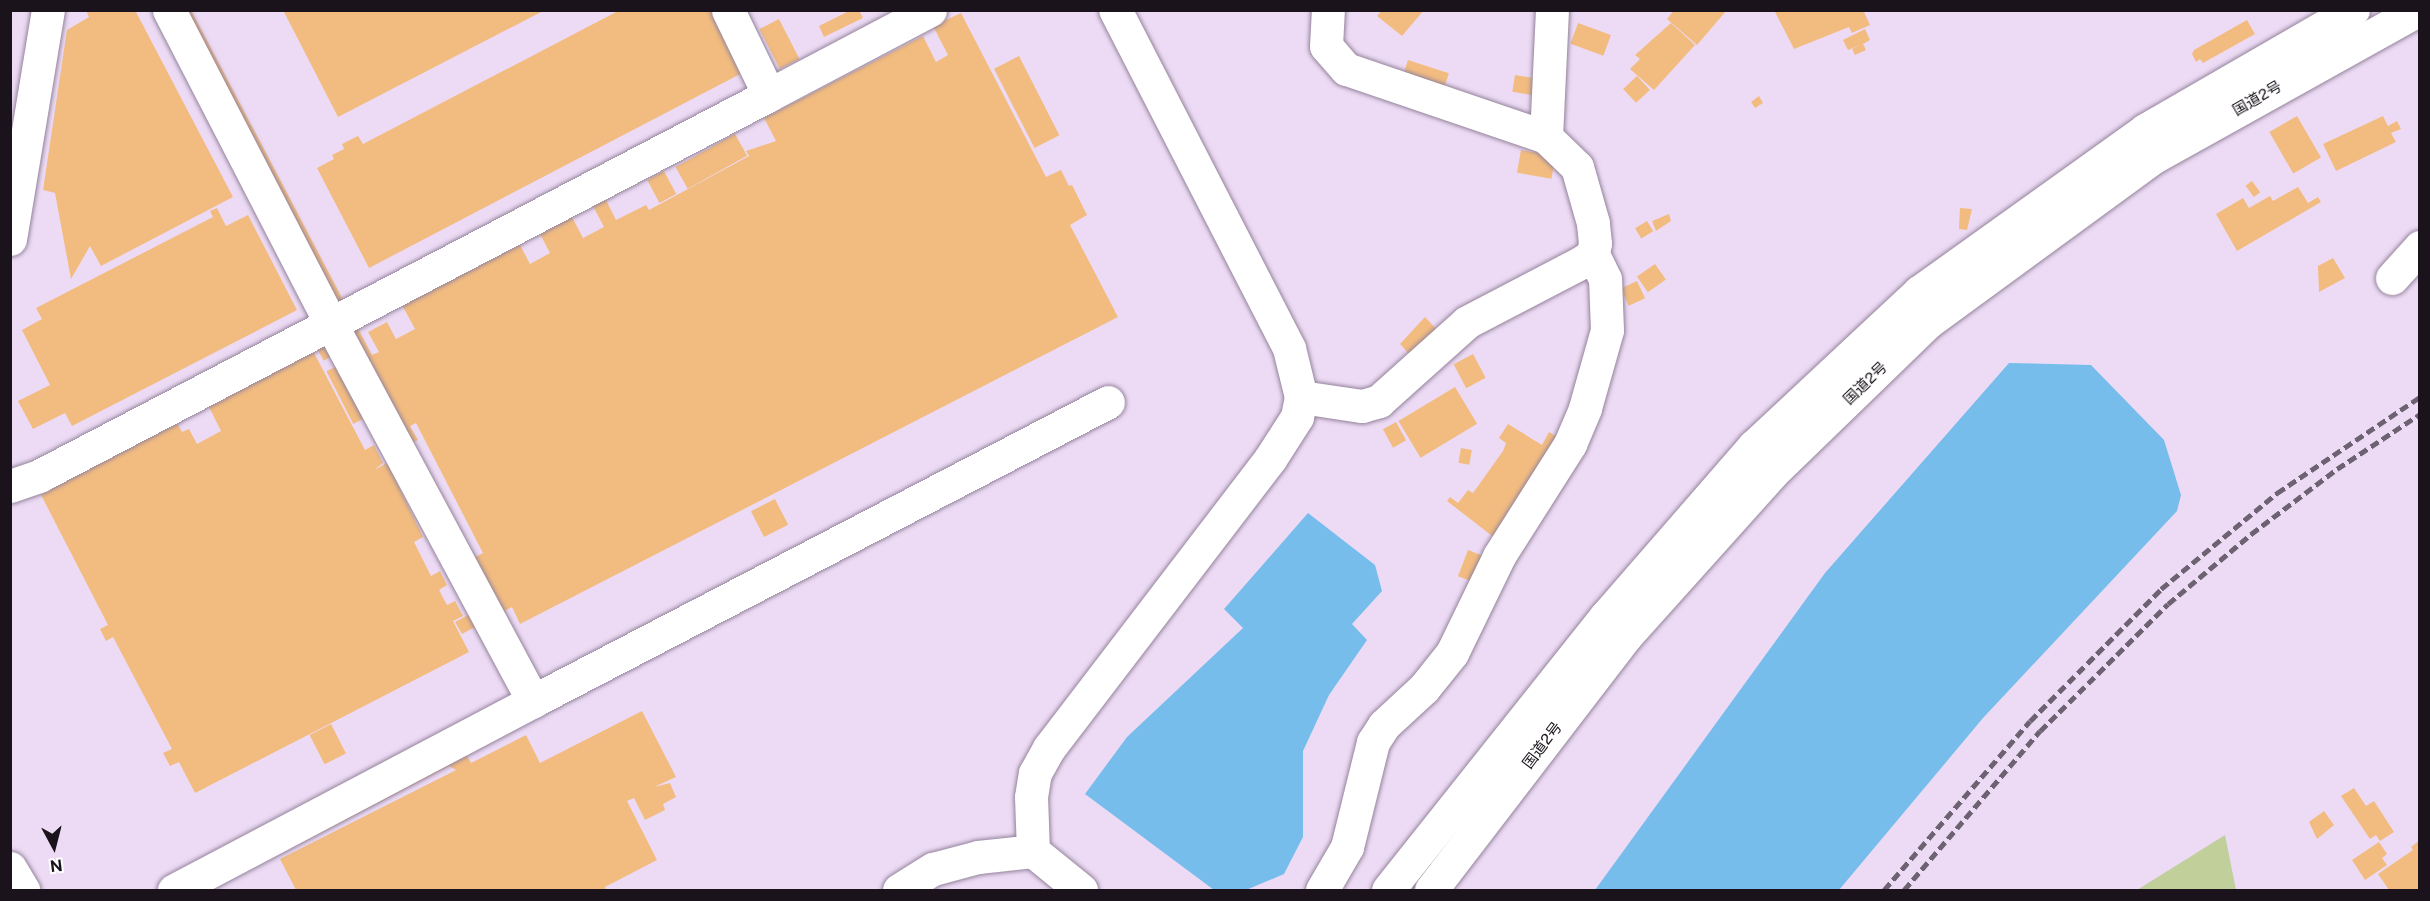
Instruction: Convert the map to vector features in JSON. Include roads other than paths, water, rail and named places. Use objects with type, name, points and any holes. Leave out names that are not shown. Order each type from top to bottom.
[{"type":"main road","points":[[10,239],[48,10]]},
{"type":"main road","points":[[170,10],[331,324],[533,700]]},
{"type":"main road","points":[[728,10],[769,95]]},
{"type":"main road","points":[[10,486],[39,476],[930,10]]},
{"type":"main road","points":[[1033,851],[1031,797],[1035,773],[1049,748],[1270,459],[1297,417],[1301,397],[1289,348],[1115,10]]},
{"type":"main road","points":[[1322,891],[1347,848],[1373,742],[1384,724],[1424,688],[1452,653],[1498,556],[1570,444],[1585,408],[1607,330],[1605,279],[1593,254],[1593,223],[1577,167],[1546,137],[1346,69],[1326,46],[1328,10]]},
{"type":"main road","points":[[1546,137],[1552,10]]},
{"type":"main road","name":"国道2号","points":[[1388,891],[1606,616],[1754,446],[1919,292],[2145,130],[2354,10]]},
{"type":"main road","name":"国道2号","points":[[1431,891],[1625,638],[1771,474],[1928,322],[2152,158],[2418,10]]},
{"type":"main road","points":[[2391,278],[2420,247]]},
{"type":"main road","points":[[1301,397],[1362,406],[1379,401],[1467,322],[1593,254]]},
{"type":"main road","points":[[174,891],[533,700],[1108,402]]},
{"type":"main road","points":[[899,891],[933,869],[978,857],[1033,851],[1081,891]]},
{"type":"main road","points":[[10,868],[23,891]]},
{"type":"water","points":[[2009,363],[2091,365],[2164,440],[2181,495],[2177,511],[1983,718],[1839,890],[1595,890],[1825,573]]},
{"type":"water","points":[[1308,513],[1375,565],[1382,591],[1352,624],[1367,640],[1329,695],[1303,751],[1303,837],[1284,874],[1246,890],[1214,890],[1085,794],[1127,737],[1243,628],[1224,609]]},
{"type":"railway","points":[[1884,890],[2030,721],[2161,589],[2277,493],[2420,397]]},
{"type":"railway","points":[[1904,890],[2040,731],[2168,604],[2251,534],[2337,469],[2420,414]]}]
